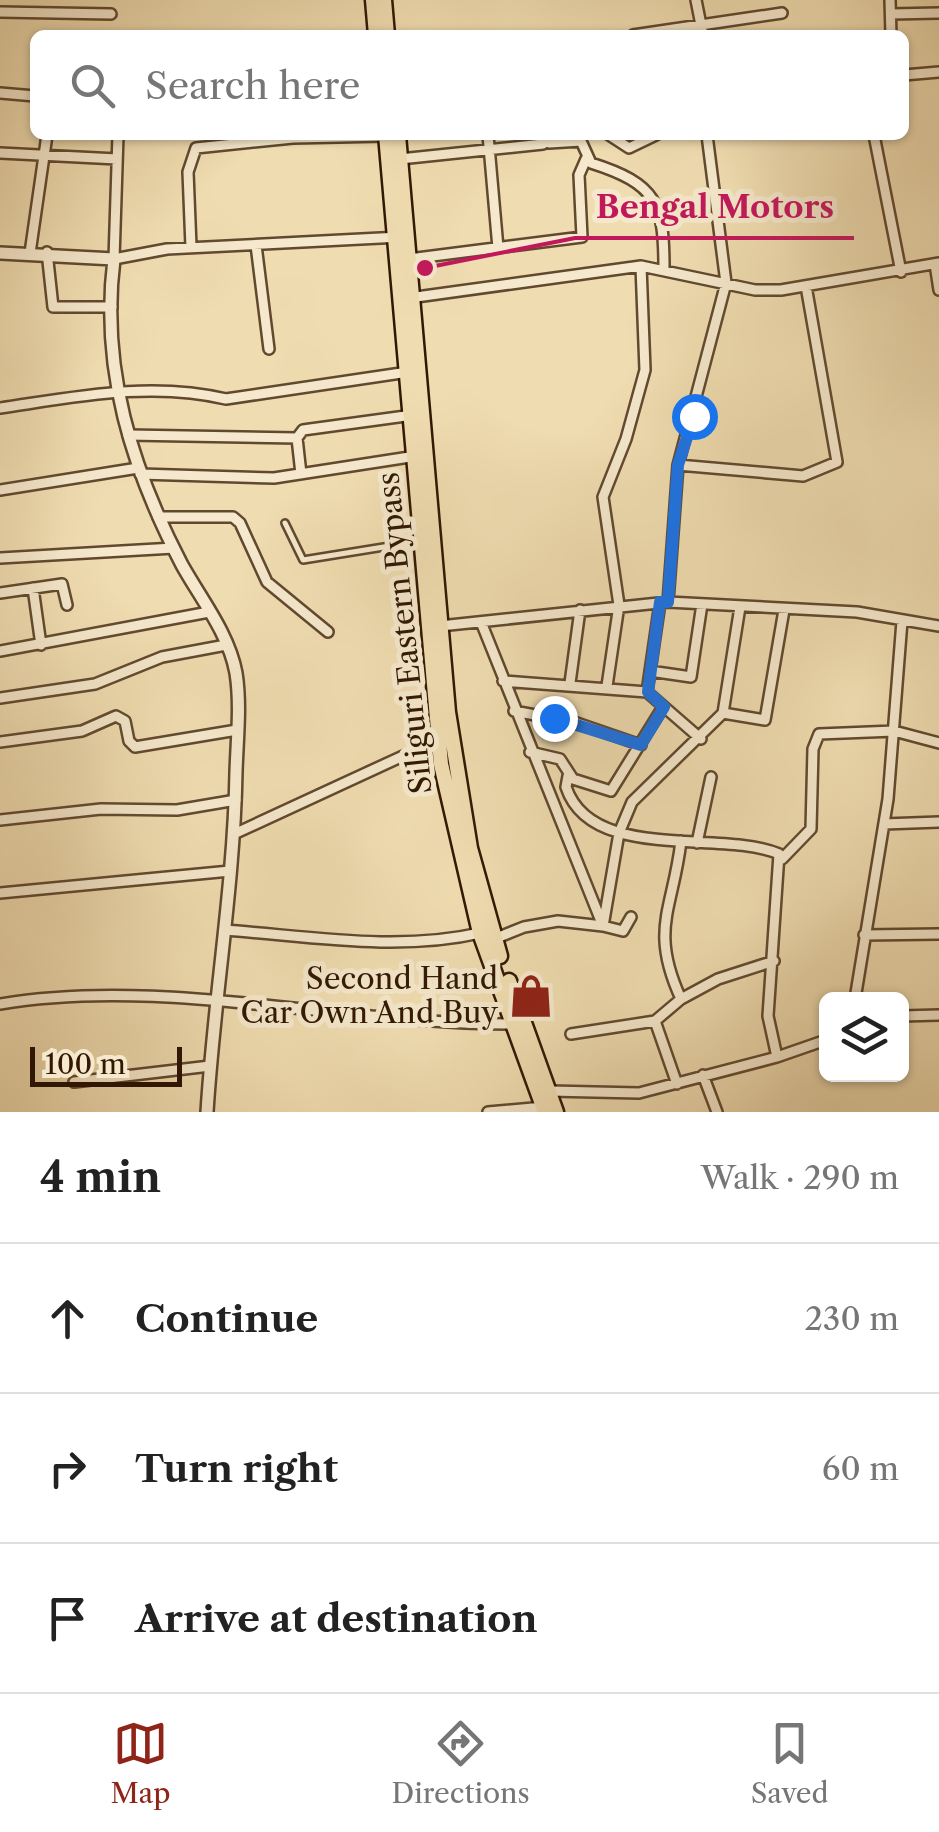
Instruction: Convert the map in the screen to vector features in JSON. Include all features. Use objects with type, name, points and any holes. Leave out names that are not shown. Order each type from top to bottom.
[{"type":"main road","points":[[373,0],[376,30]]},
{"type":"main road","points":[[384,0],[387,30]]},
{"type":"main road","name":"Siliguri Eastern Bypass","points":[[387,140],[408,298],[448,763],[487,936],[514,1024],[549,1110]]},
{"type":"main road","name":"Siliguri Eastern Bypass","points":[[398,140],[401,237],[410,259],[408,372],[436,626]]},
{"type":"main road","name":"Siliguri Eastern Bypass","points":[[487,936],[550,1091],[549,1110]]},
{"type":"street","points":[[696,0],[703,30],[782,13]]},
{"type":"street","points":[[890,0],[892,30]]},
{"type":"street","points":[[0,12],[111,14]]},
{"type":"street","points":[[891,14],[939,13]]},
{"type":"street","points":[[909,75],[939,72]]},
{"type":"street","points":[[0,94],[30,96]]},
{"type":"street","points":[[30,253],[46,140]]},
{"type":"street","points":[[118,140],[112,307],[118,390],[138,471],[226,645],[238,693],[234,834],[207,1112]]},
{"type":"street","points":[[191,248],[188,172],[195,140]]},
{"type":"street","points":[[196,148],[274,140]]},
{"type":"street","points":[[489,140],[498,248]]},
{"type":"street","points":[[400,160],[490,151],[545,140]]},
{"type":"street","points":[[410,259],[582,237],[579,175],[586,158],[586,140]]},
{"type":"street","points":[[616,140],[628,148],[645,140]]},
{"type":"street","points":[[648,692],[664,602],[678,465],[726,284],[708,140]]},
{"type":"street","points":[[875,140],[902,272]]},
{"type":"street","points":[[0,153],[117,160]]},
{"type":"street","points":[[586,158],[653,196],[662,210],[667,269]]},
{"type":"street","points":[[0,254],[47,252],[114,259],[191,248],[401,237]]},
{"type":"street","points":[[256,244],[269,348]]},
{"type":"street","points":[[47,252],[54,307],[112,307]]},
{"type":"street","points":[[667,269],[756,290],[806,286],[937,264],[939,290]]},
{"type":"street","points":[[607,686],[619,605],[613,550],[602,514],[603,497],[626,439],[644,370],[641,266]]},
{"type":"street","points":[[408,298],[641,266],[698,276]]},
{"type":"street","points":[[678,465],[803,476],[837,462],[806,286]]},
{"type":"street","points":[[0,408],[118,390],[206,392],[226,399],[408,372]]},
{"type":"street","points":[[301,474],[297,438],[303,430],[413,415]]},
{"type":"street","points":[[128,435],[297,438]]},
{"type":"street","points":[[0,490],[138,471],[301,474],[416,456]]},
{"type":"street","points":[[158,517],[233,517],[240,523],[267,582],[328,632]]},
{"type":"street","points":[[0,558],[174,548]]},
{"type":"street","points":[[0,594],[62,584],[67,606]]},
{"type":"street","points":[[33,588],[41,645]]},
{"type":"street","points":[[436,626],[664,602],[819,610],[939,626]]},
{"type":"street","points":[[650,670],[691,677],[702,604]]},
{"type":"street","points":[[603,926],[620,833],[641,789],[701,740],[723,713],[740,607]]},
{"type":"street","points":[[570,683],[580,610]]},
{"type":"street","points":[[723,713],[765,720],[784,610]]},
{"type":"street","points":[[0,652],[209,612]]},
{"type":"street","points":[[856,992],[884,824],[902,621]]},
{"type":"street","points":[[481,622],[530,752],[575,848],[603,926]]},
{"type":"street","points":[[0,698],[95,684],[162,657],[226,645]]},
{"type":"street","points":[[503,681],[570,683],[648,692],[701,740]]},
{"type":"street","points":[[568,776],[611,791],[664,707]]},
{"type":"street","points":[[514,712],[577,723],[641,745]]},
{"type":"street","points":[[0,742],[82,732],[116,716],[125,721],[128,740],[135,747],[237,730]]},
{"type":"street","points":[[777,1057],[768,1016],[782,859],[811,829],[813,749],[819,734],[894,731],[939,744]]},
{"type":"street","points":[[530,752],[565,761],[566,787],[581,814],[620,833],[773,852],[782,859]]},
{"type":"street","points":[[234,834],[405,755]]},
{"type":"street","points":[[698,843],[711,776]]},
{"type":"street","points":[[0,820],[101,809],[177,810],[236,800]]},
{"type":"street","points":[[884,824],[939,822]]},
{"type":"street","points":[[674,1005],[662,935],[681,841]]},
{"type":"street","points":[[0,892],[230,871]]},
{"type":"street","points":[[224,930],[426,942],[487,936],[558,921],[623,932],[631,917]]},
{"type":"street","points":[[864,934],[939,934]]},
{"type":"street","points":[[571,1034],[655,1022],[674,1005],[734,973],[774,960]]},
{"type":"street","points":[[0,1004],[83,993],[448,1024],[514,1024]]},
{"type":"street","points":[[909,1016],[939,1016]]},
{"type":"street","points":[[655,1022],[677,1084]]},
{"type":"street","points":[[550,1091],[639,1093],[819,1042]]},
{"type":"street","points":[[74,1082],[210,1066]]},
{"type":"street","points":[[703,1075],[717,1112]]},
{"type":"street","points":[[488,1112],[549,1110]]},
{"type":"lane","points":[[285,523],[303,560],[424,540]]},
{"type":"building","name":"Second Hand Car Own And Buy","points":[[520,984],[535,984],[543,1009],[529,1014]]},
{"type":"place","name":"Bengal Motors","points":[[425,268]]},
{"type":"place","name":"Second Hand Car Own And Buy","points":[[531,996]]},
{"type":"route","points":[[554,718],[641,745],[664,707],[648,692],[660,602],[668,602],[670,529],[678,465],[694,416]]}]
